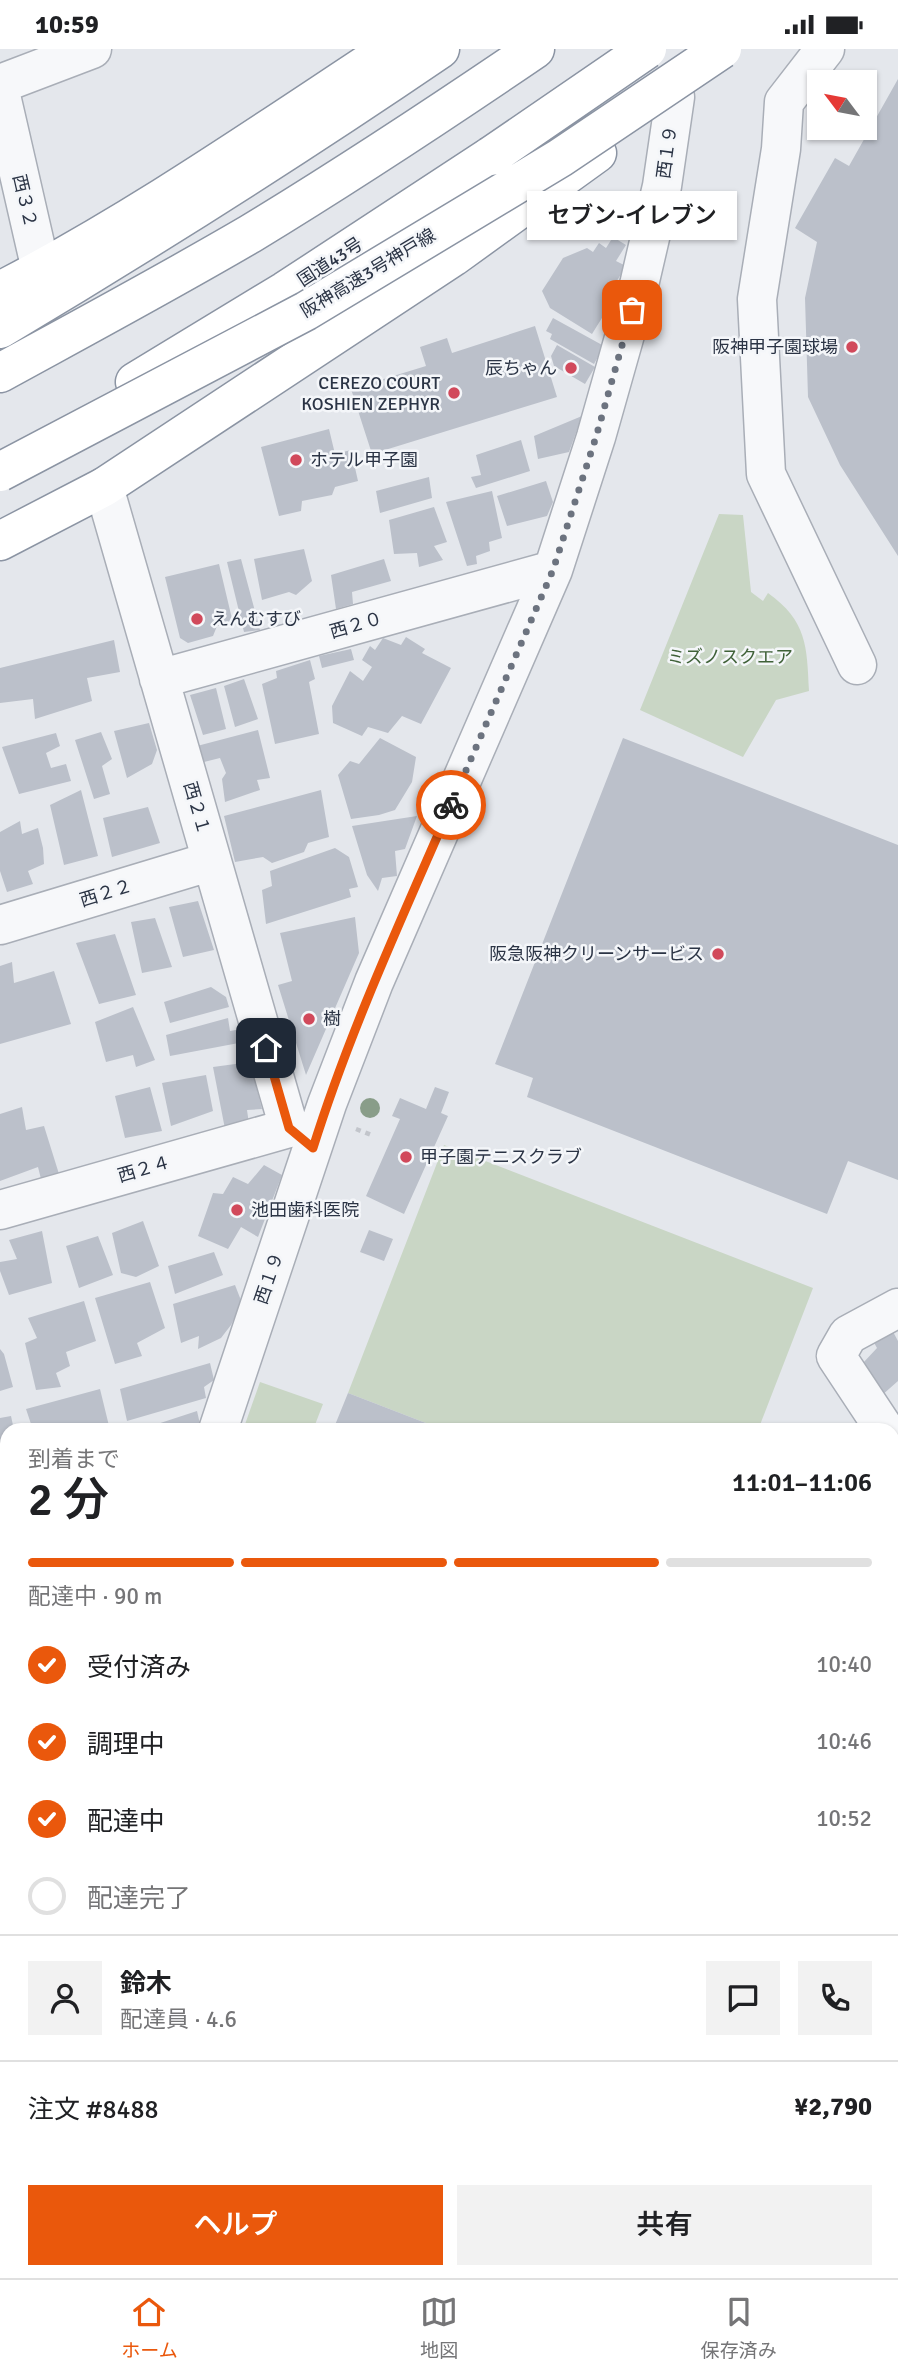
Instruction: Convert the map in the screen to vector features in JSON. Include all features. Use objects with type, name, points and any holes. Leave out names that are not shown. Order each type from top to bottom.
[{"type":"highway","points":[[0,291],[41,270],[195,178],[390,49]]},
{"type":"highway","points":[[0,329],[121,257],[349,111],[440,49]]},
{"type":"highway","points":[[0,373],[166,282],[349,173],[534,49]]},
{"type":"highway","name":"国道43号","points":[[0,456],[194,347],[307,277],[491,156],[645,49]]},
{"type":"highway","name":"阪神高速3号神戸線","points":[[0,472],[306,311],[561,158],[722,49]]},
{"type":"highway","points":[[0,541],[104,487],[453,257],[684,109],[735,49]]},
{"type":"street","points":[[645,49],[684,109]]},
{"type":"street","points":[[825,49],[784,101],[781,149],[757,299],[766,474],[857,665]]},
{"type":"street","points":[[0,84],[78,52]]},
{"type":"street","name":"西３２","points":[[0,91],[41,270]]},
{"type":"street","name":"西１９","points":[[220,1423],[301,1138],[327,1104],[373,982],[553,570],[596,437],[639,285],[662,186],[684,109]]},
{"type":"street","name":"西２１","points":[[104,487],[212,861],[301,1138]]},
{"type":"street","name":"西２０","points":[[159,679],[553,570]]},
{"type":"street","name":"西２２","points":[[0,925],[212,861]]},
{"type":"street","name":"西２４","points":[[0,1210],[301,1138]]},
{"type":"street","points":[[880,1423],[836,1356],[848,1335],[898,1308]]},
{"type":"green space","name":"ミズノスクエア","points":[[719,514],[743,515],[751,592],[763,601],[768,593],[791,614],[798,624],[807,661],[809,691],[776,700],[743,757],[640,710]]},
{"type":"green space","points":[[444,1145],[813,1288],[761,1423],[426,1423],[348,1393]]},
{"type":"green space","points":[[260,1382],[323,1404],[316,1423],[245,1423]]},
{"type":"building","name":"阪神甲子園球場","points":[[898,79],[898,556],[840,465],[808,397],[805,298],[817,242],[795,228],[835,158],[849,166],[864,140],[877,140],[877,116]]},
{"type":"building","points":[[613,237],[626,245],[616,261],[626,266],[604,302],[610,305],[592,334],[550,308],[542,291],[563,258],[587,248],[593,252],[599,243],[606,248]]},
{"type":"building","points":[[553,318],[604,346],[594,364],[550,339],[552,334],[546,331]]},
{"type":"building","name":"CEREZO COURT KOSHIEN ZEPHYR","points":[[535,326],[557,397],[372,454],[351,389],[426,366],[420,347],[447,338],[452,353]]},
{"type":"building","points":[[557,345],[595,367],[585,384],[554,366],[551,356]]},
{"type":"building","points":[[582,416],[569,452],[538,459],[534,436]]},
{"type":"building","points":[[329,429],[335,454],[351,450],[358,481],[335,487],[332,495],[302,501],[301,511],[279,516],[261,447]]},
{"type":"building","points":[[521,440],[530,471],[476,488],[471,477],[481,475],[476,455]]},
{"type":"building","points":[[429,477],[432,498],[380,513],[376,491]]},
{"type":"building","points":[[546,481],[553,502],[547,516],[507,526],[497,496]]},
{"type":"building","points":[[492,491],[502,538],[489,542],[490,551],[476,556],[477,564],[467,566],[446,502]]},
{"type":"building","points":[[434,507],[447,542],[434,546],[443,560],[419,567],[417,553],[394,554],[389,520]]},
{"type":"building","points":[[304,549],[312,581],[296,595],[289,592],[262,600],[254,559]]},
{"type":"building","points":[[241,559],[260,630],[244,632],[227,562]]},
{"type":"building","points":[[384,559],[391,581],[352,592],[353,604],[336,609],[331,575]]},
{"type":"building","points":[[219,564],[233,623],[217,626],[213,636],[188,643],[180,638],[165,577]]},
{"type":"building","points":[[406,637],[425,649],[422,653],[451,668],[421,724],[402,716],[388,733],[368,727],[362,736],[333,723],[332,706],[350,671],[363,681],[372,667],[362,660],[370,646],[375,650],[383,638],[401,645]]},
{"type":"building","points":[[114,640],[120,672],[87,678],[92,701],[35,719],[33,699],[0,703],[0,668]]},
{"type":"building","points":[[351,649],[354,660],[322,668],[319,656]]},
{"type":"building","points":[[310,660],[315,679],[309,682],[319,734],[275,744],[262,684],[277,678],[276,671]]},
{"type":"building","points":[[244,679],[258,719],[235,727],[224,686]]},
{"type":"building","points":[[216,688],[226,729],[203,735],[190,695]]},
{"type":"building","points":[[149,723],[157,750],[152,764],[127,778],[114,731]]},
{"type":"building","points":[[258,730],[270,778],[257,780],[260,790],[225,802],[222,779],[226,773],[220,758],[204,762],[197,746]]},
{"type":"building","points":[[101,732],[112,759],[102,766],[110,794],[94,799],[75,740]]},
{"type":"building","points":[[56,733],[60,746],[46,753],[51,768],[66,764],[71,781],[19,794],[2,747]]},
{"type":"building","points":[[380,738],[416,757],[412,782],[395,810],[351,819],[338,775],[350,761],[359,764]]},
{"type":"building","name":"阪急阪神クリーンサービス","points":[[623,738],[898,845],[898,1180],[848,1161],[827,1214],[527,1097],[533,1078],[495,1064]]},
{"type":"building","points":[[81,790],[98,856],[64,865],[50,805]]},
{"type":"building","points":[[321,790],[329,837],[308,843],[304,852],[272,863],[263,857],[235,862],[224,816]]},
{"type":"building","points":[[148,807],[160,843],[112,857],[103,818]]},
{"type":"building","points":[[417,816],[405,849],[395,851],[397,876],[382,878],[378,891],[367,875],[352,826]]},
{"type":"building","points":[[20,821],[22,834],[38,828],[44,864],[28,871],[33,884],[7,892],[0,871],[0,832]]},
{"type":"building","points":[[335,848],[349,857],[358,887],[349,889],[351,897],[266,924],[262,890],[272,886],[270,871]]},
{"type":"building","points":[[198,901],[214,950],[183,957],[169,907]]},
{"type":"building","points":[[355,917],[359,953],[306,1075],[278,985],[292,981],[280,933]]},
{"type":"building","points":[[155,918],[172,967],[142,973],[131,922]]},
{"type":"building","points":[[115,934],[136,995],[99,1004],[76,943]]},
{"type":"building","points":[[12,962],[14,983],[54,971],[71,1024],[0,1044],[0,966]]},
{"type":"building","points":[[211,987],[226,997],[229,1007],[170,1023],[164,1002]]},
{"type":"building","points":[[133,1007],[155,1060],[136,1067],[133,1055],[106,1062],[95,1022]]},
{"type":"building","points":[[228,1018],[230,1031],[241,1029],[244,1042],[170,1056],[166,1035]]},
{"type":"building","points":[[250,1062],[262,1109],[247,1110],[249,1124],[225,1129],[213,1067]]},
{"type":"building","points":[[206,1075],[213,1111],[171,1126],[162,1083]]},
{"type":"building","points":[[150,1087],[162,1131],[125,1138],[115,1096]]},
{"type":"building","name":"甲子園テニスクラブ","points":[[435,1087],[449,1092],[441,1113],[448,1116],[404,1214],[366,1196],[400,1119],[392,1116],[400,1098],[426,1109]]},
{"type":"building","points":[[22,1107],[26,1130],[44,1126],[59,1174],[41,1179],[38,1167],[0,1181],[0,1114]]},
{"type":"building","name":"池田歯科医院","points":[[264,1165],[282,1175],[258,1237],[241,1227],[228,1249],[198,1236],[213,1193],[223,1194],[233,1177],[248,1184]]},
{"type":"building","points":[[143,1221],[159,1266],[136,1277],[121,1273],[112,1233]]},
{"type":"building","points":[[369,1230],[393,1239],[384,1261],[360,1252]]},
{"type":"building","points":[[42,1231],[52,1283],[9,1295],[0,1271],[0,1262],[17,1259],[9,1240]]},
{"type":"building","points":[[98,1236],[113,1275],[79,1288],[66,1246]]},
{"type":"building","points":[[214,1252],[223,1275],[175,1294],[168,1266]]},
{"type":"building","points":[[150,1282],[165,1328],[137,1343],[142,1356],[115,1364],[95,1298]]},
{"type":"building","points":[[235,1285],[242,1303],[221,1338],[198,1349],[199,1336],[181,1343],[173,1304]]},
{"type":"building","points":[[84,1301],[96,1341],[66,1352],[70,1366],[56,1373],[61,1387],[36,1390],[25,1343],[37,1338],[28,1318]]},
{"type":"building","points":[[891,1328],[898,1341],[898,1381],[881,1396],[863,1363],[877,1348],[872,1339]]},
{"type":"building","points":[[0,1349],[4,1354],[13,1387],[0,1391]]},
{"type":"building","points":[[210,1363],[214,1380],[204,1387],[206,1398],[127,1421],[120,1389]]},
{"type":"building","points":[[100,1389],[108,1423],[31,1423],[26,1409]]},
{"type":"building","points":[[348,1393],[426,1423],[336,1423]]},
{"type":"building","points":[[197,1411],[200,1423],[160,1423]]},
{"type":"building","points":[[11,1416],[12,1423],[0,1423],[0,1418]]},
{"type":"way so far","points":[[451,805],[553,570],[596,437],[632,310]]},
{"type":"place","name":"セブン-イレブン","points":[[632,310]]},
{"type":"place","name":"阪神甲子園球場","points":[[852,347]]},
{"type":"place","name":"辰ちゃん","points":[[571,368]]},
{"type":"place","name":"CEREZO COURT KOSHIEN ZEPHYR","points":[[454,393]]},
{"type":"place","name":"ホテル甲子園","points":[[296,460]]},
{"type":"place","name":"えんむすび","points":[[197,619]]},
{"type":"place","name":"阪急阪神クリーンサービス","points":[[718,954]]},
{"type":"place","name":"樹","points":[[309,1019]]},
{"type":"place","name":"甲子園テニスクラブ","points":[[406,1157]]},
{"type":"place","name":"池田歯科医院","points":[[237,1210]]},
{"type":"route","points":[[266,1048],[289,1128],[313,1148],[373,982],[451,805]]}]
